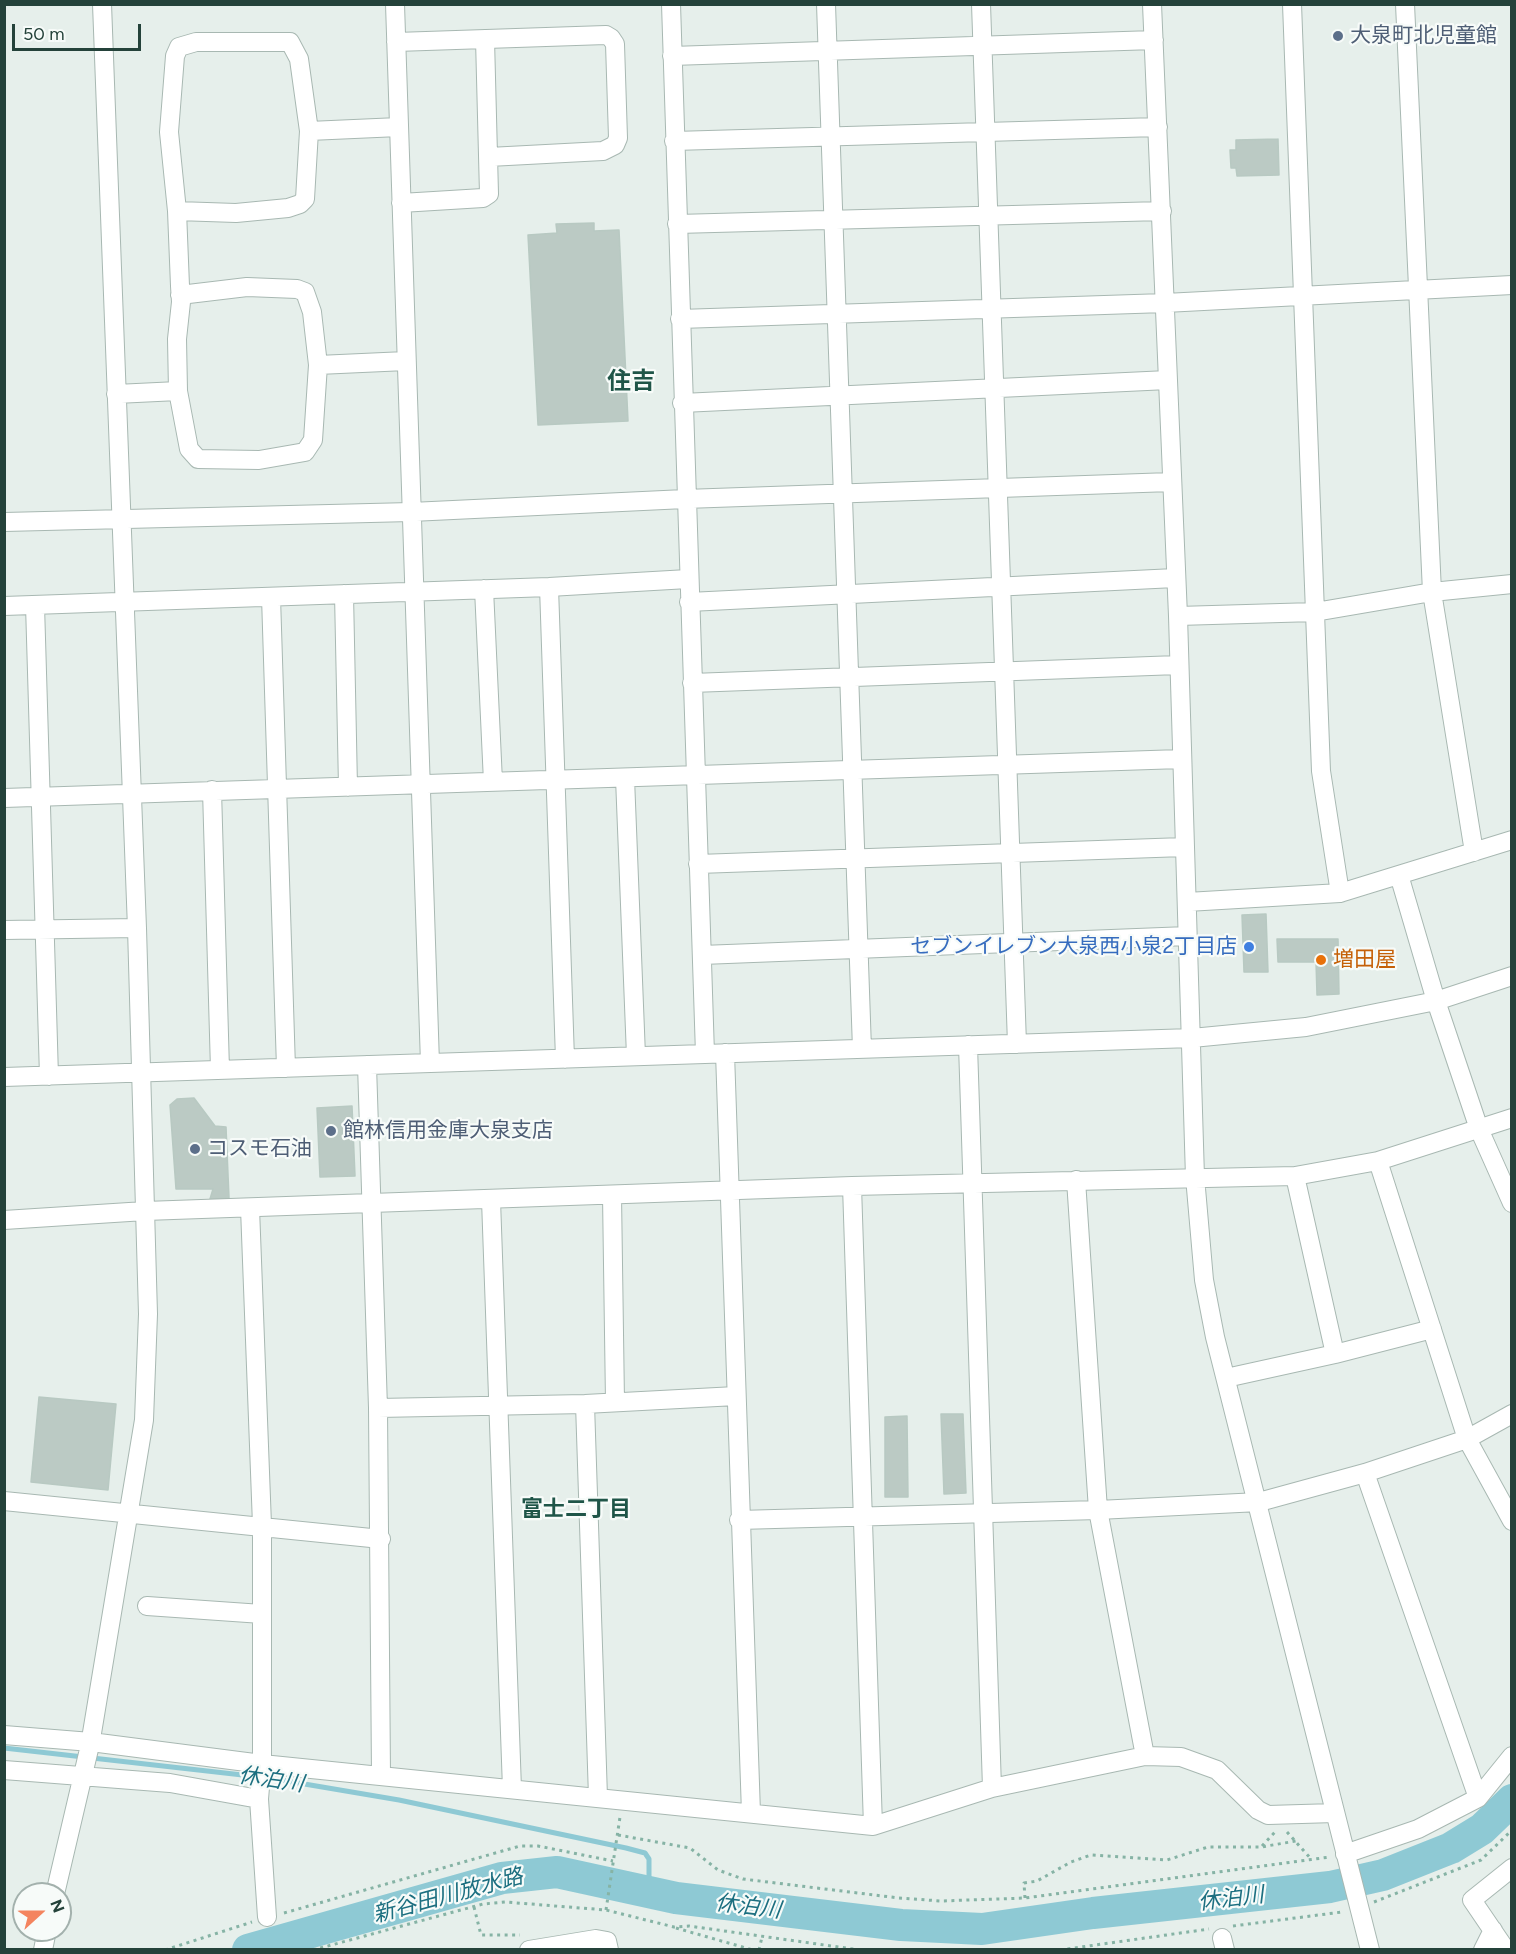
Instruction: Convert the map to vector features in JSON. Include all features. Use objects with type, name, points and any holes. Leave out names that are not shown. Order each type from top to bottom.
[{"type":"street","points":[[59,1882],[90,1744],[144,1420],[148,1314],[137,928],[130,793],[102,4]]},
{"type":"street","points":[[394,4],[430,1063]]},
{"type":"street","points":[[671,4],[676,224],[705,1054]]},
{"type":"street","points":[[826,4],[862,1049]]},
{"type":"street","points":[[981,4],[1003,586],[1017,1044]]},
{"type":"street","points":[[1152,4],[1178,616],[1195,1177],[1204,1280],[1226,1378],[1370,1950]]},
{"type":"street","points":[[1292,4],[1321,771],[1340,893]]},
{"type":"street","points":[[1405,4],[1432,592],[1474,852]]},
{"type":"street","points":[[396,42],[606,35],[611,38],[615,44],[618,138],[615,145],[603,151],[489,157]]},
{"type":"street","points":[[401,203],[483,198],[490,190],[484,39]]},
{"type":"street","points":[[177,211],[236,213],[300,204],[305,199],[309,131],[299,59],[290,42],[226,40],[196,42],[179,47],[175,56],[169,132],[177,211],[180,295],[178,390],[189,449],[198,459],[259,460],[305,452],[313,440],[318,364],[312,312],[305,292],[297,289],[247,287],[180,295]]},
{"type":"street","points":[[672,56],[1154,40]]},
{"type":"street","points":[[309,131],[399,127]]},
{"type":"street","points":[[674,141],[1158,127]]},
{"type":"street","points":[[676,224],[1162,212]]},
{"type":"street","points":[[680,319],[1165,303],[1512,285]]},
{"type":"street","points":[[318,364],[406,361]]},
{"type":"street","points":[[682,403],[1168,380]]},
{"type":"street","points":[[116,394],[178,390]]},
{"type":"street","points":[[4,522],[411,512],[685,499],[1172,482]]},
{"type":"street","points":[[689,602],[1175,578]]},
{"type":"street","points":[[4,606],[549,587],[688,579]]},
{"type":"street","points":[[1178,616],[1315,612],[1432,592],[1512,584]]},
{"type":"street","points":[[549,587],[565,1059]]},
{"type":"street","points":[[484,589],[493,782]]},
{"type":"street","points":[[344,594],[348,786]]},
{"type":"street","points":[[270,597],[286,1068]]},
{"type":"street","points":[[35,605],[49,1076]]},
{"type":"street","points":[[692,683],[1178,665]]},
{"type":"street","points":[[4,798],[1181,759]]},
{"type":"street","points":[[626,778],[636,1056]]},
{"type":"street","points":[[212,790],[220,1070]]},
{"type":"street","points":[[1187,902],[1340,893],[1512,840]]},
{"type":"street","points":[[698,864],[1185,847]]},
{"type":"street","points":[[1399,875],[1436,1001],[1479,1129],[1512,1203]]},
{"type":"street","points":[[4,930],[137,928]]},
{"type":"street","points":[[702,955],[1188,936]]},
{"type":"street","points":[[4,1077],[1192,1038],[1306,1027],[1436,1001],[1512,976]]},
{"type":"street","points":[[968,1045],[992,1788]]},
{"type":"street","points":[[725,1053],[739,1520],[751,1813]]},
{"type":"street","points":[[368,1065],[381,1539],[381,1774]]},
{"type":"street","points":[[4,1220],[145,1211],[852,1186],[1295,1176],[1378,1161],[1512,1118]]},
{"type":"street","points":[[1378,1161],[1467,1439],[1512,1521]]},
{"type":"street","points":[[1295,1176],[1335,1354]]},
{"type":"street","points":[[1076,1180],[1098,1510],[1145,1756]]},
{"type":"street","points":[[852,1186],[873,1826]]},
{"type":"street","points":[[612,1195],[615,1402]]},
{"type":"street","points":[[491,1200],[512,1789]]},
{"type":"street","points":[[250,1208],[262,1526],[262,1764],[259,1799],[267,1917]]},
{"type":"street","points":[[1226,1378],[1335,1354],[1432,1329]]},
{"type":"street","points":[[378,1408],[585,1404],[736,1396]]},
{"type":"street","points":[[585,1404],[598,1797]]},
{"type":"street","points":[[739,1520],[1098,1510],[1259,1502],[1365,1473],[1467,1439],[1512,1414]]},
{"type":"street","points":[[1365,1473],[1478,1798]]},
{"type":"street","points":[[4,1501],[128,1511],[381,1539]]},
{"type":"street","points":[[147,1605],[262,1614]]},
{"type":"street","points":[[4,1735],[262,1764],[381,1774],[873,1826],[992,1788],[1145,1756],[1180,1756],[1216,1770],[1258,1810],[1280,1821],[1335,1813]]},
{"type":"street","points":[[1346,1857],[1418,1829],[1478,1798],[1512,1756]]},
{"type":"street","points":[[4,1770],[83,1771],[170,1783],[259,1799]]},
{"type":"street","points":[[1506,1950],[1472,1900],[1512,1868]]},
{"type":"street","points":[[1483,1950],[1493,1930]]},
{"type":"street","points":[[529,1950],[596,1939],[607,1941],[609,1950]]},
{"type":"path","points":[[1261,1847],[1280,1821],[1312,1860]]},
{"type":"path","points":[[606,1910],[620,1822]]},
{"type":"path","points":[[1359,1908],[1481,1860],[1512,1830]]},
{"type":"path","points":[[617,1836],[684,1846],[718,1870],[743,1879],[899,1898],[978,1901],[1025,1898],[1346,1857]]},
{"type":"path","points":[[1025,1898],[1024,1883],[1038,1881],[1071,1862],[1091,1855],[1167,1860],[1208,1847],[1261,1847],[1296,1841]]},
{"type":"path","points":[[165,1950],[267,1917],[520,1846],[538,1846],[613,1861]]},
{"type":"path","points":[[314,1950],[474,1907],[505,1902],[606,1910],[753,1950]]},
{"type":"path","points":[[474,1907],[481,1935],[498,1934]]},
{"type":"path","points":[[674,1927],[689,1926],[861,1950]]},
{"type":"path","points":[[759,1950],[762,1936]]},
{"type":"building","points":[[1278,139],[1279,175],[1237,176],[1236,168],[1231,168],[1230,150],[1236,150],[1236,140]]},
{"type":"building","points":[[594,223],[594,231],[619,230],[628,421],[538,425],[528,235],[557,233],[556,224]]},
{"type":"building","points":[[1266,914],[1268,972],[1244,972],[1242,915]]},
{"type":"building","points":[[1277,939],[1338,939],[1339,994],[1317,995],[1316,962],[1278,962]]},
{"type":"building","points":[[194,1098],[215,1126],[226,1127],[229,1198],[210,1199],[213,1189],[176,1189],[170,1105],[177,1099]]},
{"type":"building","points":[[352,1106],[355,1176],[320,1177],[317,1108]]},
{"type":"building","points":[[39,1397],[116,1404],[108,1490],[31,1482]]},
{"type":"building","points":[[941,1414],[963,1414],[966,1493],[944,1494]]},
{"type":"building","points":[[907,1416],[908,1497],[885,1497],[885,1417]]},
{"type":"waterway","name":"休泊川","points":[[4,1748],[269,1778],[399,1800],[626,1848],[645,1853],[649,1859],[649,1892]]},
{"type":"waterway","name":"休泊川","points":[[248,1950],[502,1878],[557,1872],[676,1898],[901,1925],[982,1929],[1093,1913],[1330,1887],[1383,1875],[1451,1848],[1482,1829],[1512,1800]]},
{"type":"place","name":"大泉町北児童館","points":[[1338,36]]},
{"type":"place","name":"セブンイレブン大泉西小泉2丁目店","points":[[1249,947]]},
{"type":"place","name":"増田屋","points":[[1321,960]]},
{"type":"place","name":"館林信用金庫大泉支店","points":[[331,1131]]},
{"type":"place","name":"コスモ石油","points":[[195,1149]]},
{"type":"district","name":"住吉","points":[[631,382]]},
{"type":"district","name":"富士二丁目","points":[[576,1510]]},
{"type":"water label","name":"新谷田川放水路","points":[[448,1896]]}]
